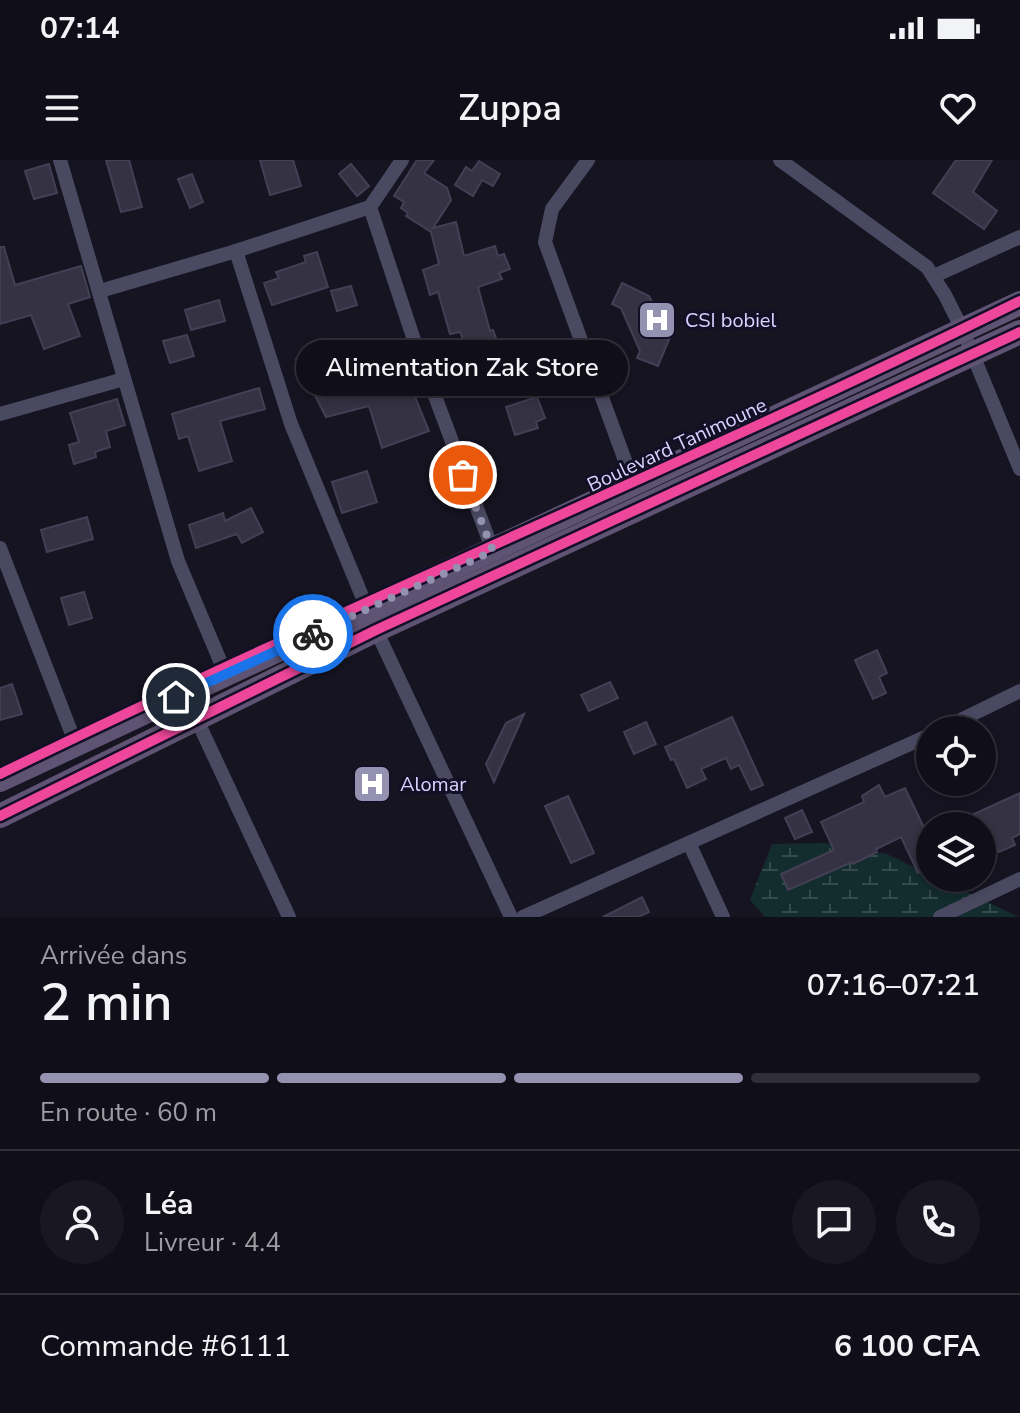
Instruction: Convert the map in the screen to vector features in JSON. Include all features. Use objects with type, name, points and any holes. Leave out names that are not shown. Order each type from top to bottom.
[{"type":"main road","name":"Boulevard Tanimoune","points":[[0,816],[197,720],[493,551],[1020,303]]},
{"type":"main road","name":"Boulevard Tanimoune","points":[[0,780],[75,742],[226,675],[372,619],[1020,332]]},
{"type":"street","points":[[60,160],[183,576],[226,675]]},
{"type":"street","points":[[100,291],[370,207],[402,160]]},
{"type":"street","points":[[588,160],[552,209],[545,242],[634,485]]},
{"type":"street","points":[[780,160],[917,257],[934,276],[963,331],[1020,469]]},
{"type":"street","points":[[370,207],[420,355],[493,551]]},
{"type":"street","points":[[934,276],[1020,237]]},
{"type":"street","points":[[236,251],[291,424],[372,619],[511,917]]},
{"type":"street","points":[[0,414],[124,379]]},
{"type":"street","points":[[0,548],[2,564],[75,742]]},
{"type":"street","points":[[969,716],[1020,691]]},
{"type":"street","points":[[197,720],[289,917]]},
{"type":"street","points":[[523,917],[916,741]]},
{"type":"street","points":[[689,843],[723,917]]},
{"type":"street","points":[[940,917],[1020,879]]},
{"type":"green space","points":[[824,843],[887,854],[916,868],[916,892],[966,892],[1019,917],[765,917],[750,900],[772,844]]},
{"type":"building","points":[[106,160],[129,160],[142,207],[121,212]]},
{"type":"building","points":[[260,160],[293,160],[301,186],[270,195]]},
{"type":"building","points":[[417,160],[434,160],[424,173],[447,188],[451,200],[433,228],[456,222],[464,256],[495,246],[498,256],[504,254],[510,269],[499,273],[502,279],[478,287],[490,331],[493,330],[502,354],[474,365],[460,332],[450,334],[438,292],[430,295],[423,270],[439,264],[431,232],[406,216],[408,213],[401,208],[404,202],[394,196]]},
{"type":"building","points":[[956,160],[992,160],[973,192],[997,211],[984,229],[933,193]]},
{"type":"building","points":[[479,161],[500,174],[493,186],[482,180],[473,196],[455,185],[466,167],[472,171]]},
{"type":"building","points":[[49,164],[57,193],[34,199],[25,171]]},
{"type":"building","points":[[351,164],[369,186],[357,196],[339,174]]},
{"type":"building","points":[[192,174],[203,202],[190,208],[178,179]]},
{"type":"building","points":[[0,247],[4,247],[15,285],[81,266],[90,297],[68,304],[80,336],[44,349],[31,315],[0,324]]},
{"type":"building","points":[[317,252],[328,287],[272,305],[264,283],[279,278],[276,272],[306,262],[304,256]]},
{"type":"building","points":[[622,283],[649,296],[670,337],[658,366],[637,358],[640,351],[621,308],[612,304]]},
{"type":"building","points":[[351,286],[357,305],[337,311],[331,291]]},
{"type":"building","points":[[219,300],[225,321],[191,330],[185,310]]},
{"type":"building","points":[[187,335],[194,356],[170,363],[163,341]]},
{"type":"building","points":[[340,347],[343,362],[382,351],[395,392],[411,387],[429,431],[382,448],[369,406],[326,417],[296,359]]},
{"type":"building","points":[[460,359],[465,376],[442,383],[437,365]]},
{"type":"building","points":[[259,388],[265,409],[220,421],[232,461],[199,471],[188,436],[179,439],[172,414]]},
{"type":"building","points":[[537,397],[545,418],[536,422],[538,428],[515,435],[506,407]]},
{"type":"building","points":[[117,399],[125,425],[106,431],[110,447],[95,452],[96,457],[74,464],[69,445],[79,442],[70,413]]},
{"type":"building","points":[[367,471],[377,502],[342,513],[332,482]]},
{"type":"building","points":[[251,508],[263,532],[242,543],[237,534],[196,548],[189,525],[223,513],[225,521]]},
{"type":"building","points":[[87,517],[93,539],[47,552],[41,530]]},
{"type":"building","points":[[84,592],[92,618],[69,625],[61,598]]},
{"type":"building","points":[[877,650],[887,673],[879,677],[886,693],[873,699],[855,660]]},
{"type":"building","points":[[610,682],[618,698],[589,711],[581,695]]},
{"type":"building","points":[[12,684],[22,714],[0,720],[0,688]]},
{"type":"building","points":[[524,714],[494,782],[486,764],[506,723]]},
{"type":"building","points":[[732,717],[763,785],[751,790],[739,765],[731,769],[726,758],[701,769],[706,779],[687,788],[665,747]]},
{"type":"building","points":[[646,722],[656,744],[634,754],[624,732]]},
{"type":"building","points":[[879,785],[885,797],[905,788],[917,812],[916,869],[901,837],[853,864],[788,890],[781,874],[834,850],[821,822],[864,802],[862,796]]},
{"type":"building","points":[[1020,793],[1020,834],[1012,838],[1015,845],[999,852],[996,846],[996,812],[979,812]]},
{"type":"building","points":[[568,796],[594,853],[571,863],[545,806]]},
{"type":"building","points":[[802,810],[812,832],[795,839],[785,818]]},
{"type":"building","points":[[642,897],[649,912],[638,917],[603,917]]},
{"type":"cycle path","points":[[0,774],[1020,301]]},
{"type":"cycle path","points":[[0,816],[376,630],[1020,332]]},
{"type":"way so far","points":[[313,634],[493,551],[463,475]]},
{"type":"place","name":"CSI bobiel","points":[[657,320]]},
{"type":"place","name":"Alimentation Zak Store","points":[[463,475]]},
{"type":"place","name":"Alomar","points":[[372,784]]},
{"type":"route","points":[[176,697],[313,634]]}]
